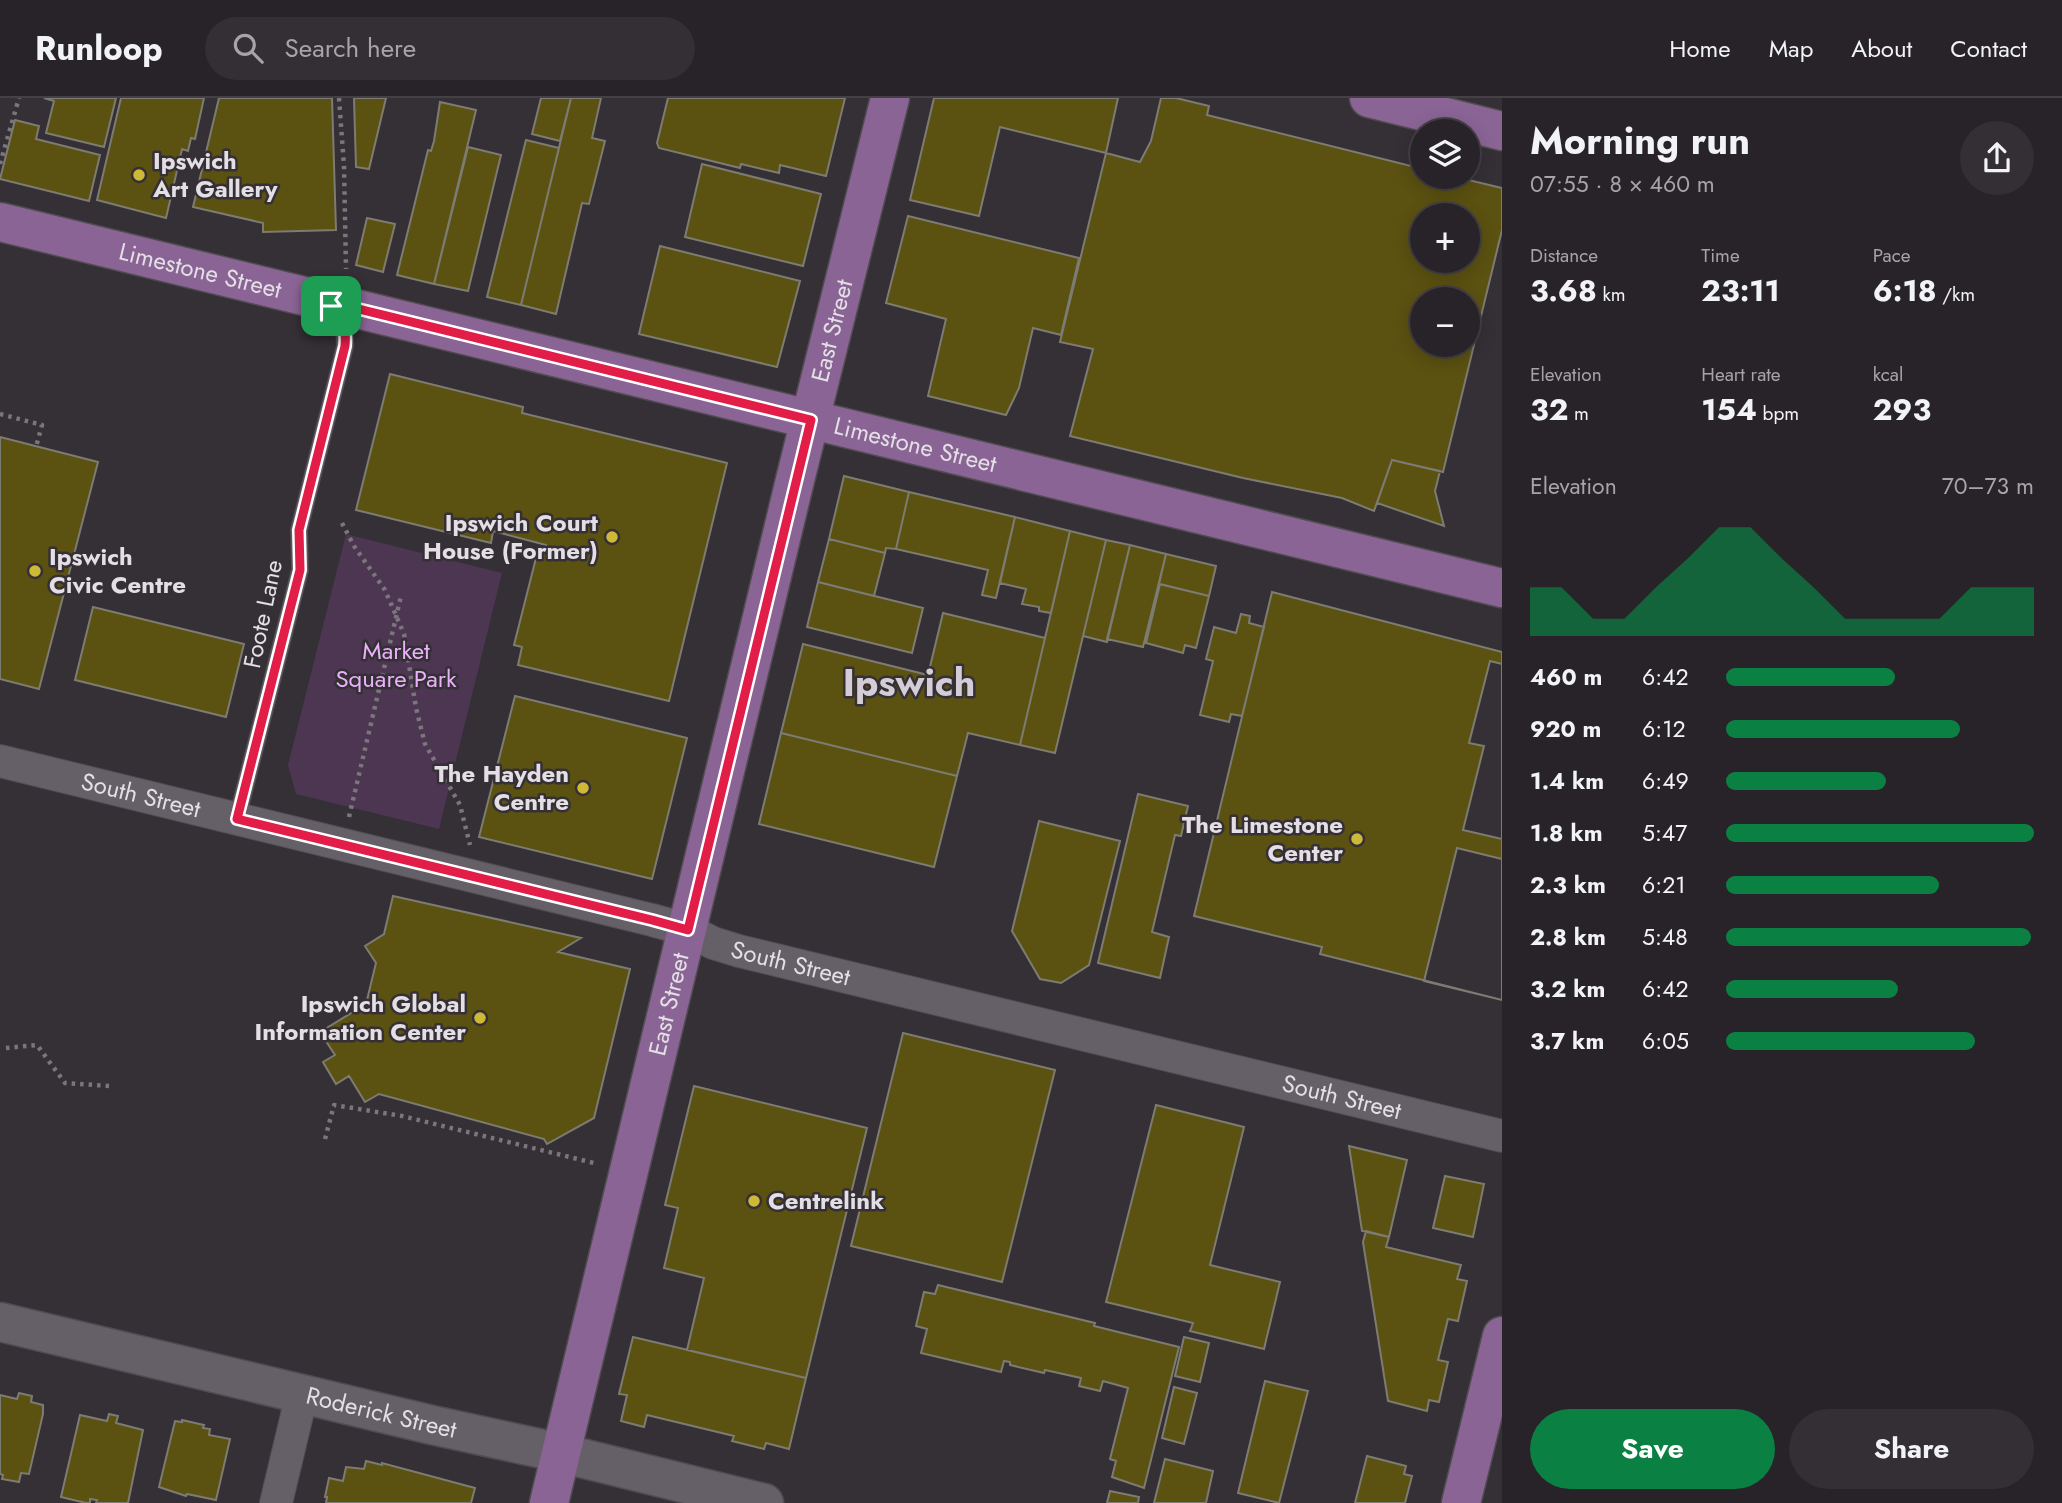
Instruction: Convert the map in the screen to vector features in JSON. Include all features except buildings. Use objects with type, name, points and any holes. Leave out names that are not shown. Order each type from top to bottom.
[{"type":"main road","name":"East Street","points":[[549,1503],[890,98]]},
{"type":"main road","points":[[1369,98],[1502,131]]},
{"type":"main road","name":"Limestone Street","points":[[0,222],[1502,588]]},
{"type":"main road","points":[[1461,1503],[1502,1336]]},
{"type":"street","name":"South Street","points":[[0,761],[652,920],[688,930],[713,943],[739,951],[1502,1136]]},
{"type":"street","name":"Roderick Street","points":[[0,1322],[764,1503]]},
{"type":"street","points":[[276,1503],[302,1395]]},
{"type":"lane","name":"Foote Lane","points":[[237,819],[300,570],[299,530],[345,346],[342,320],[326,301]]},
{"type":"path","points":[[0,164],[19,98]]},
{"type":"path","points":[[339,98],[344,166],[345,269]]},
{"type":"path","points":[[0,414],[42,425],[36,447]]},
{"type":"path","points":[[342,523],[367,566],[385,590],[404,634],[415,708],[425,744],[460,805],[470,846]]},
{"type":"path","points":[[349,817],[401,596]]},
{"type":"path","points":[[6,1048],[37,1045],[65,1083],[110,1086]]},
{"type":"path","points":[[325,1139],[334,1105],[402,1116],[594,1163]]},
{"type":"green space","name":"Market Square Park","points":[[346,534],[502,573],[439,829],[296,794],[288,765]]},
{"type":"place","name":"Ipswich Art Gallery","points":[[139,175]]},
{"type":"place","name":"Ipswich Court House (Former)","points":[[612,537]]},
{"type":"place","name":"Ipswich Civic Centre","points":[[35,571]]},
{"type":"place","name":"The Hayden Centre","points":[[583,788]]},
{"type":"place","name":"The Limestone Center","points":[[1357,839]]},
{"type":"place","name":"Ipswich Global Information Center","points":[[480,1018]]},
{"type":"place","name":"Centrelink","points":[[754,1201]]},
{"type":"district","name":"Ipswich","points":[[909,683]]},
{"type":"route","points":[[326,301],[811,420],[688,930],[237,819],[300,570],[299,530],[345,346],[344,324],[340,314],[331,306],[326,301]]}]
